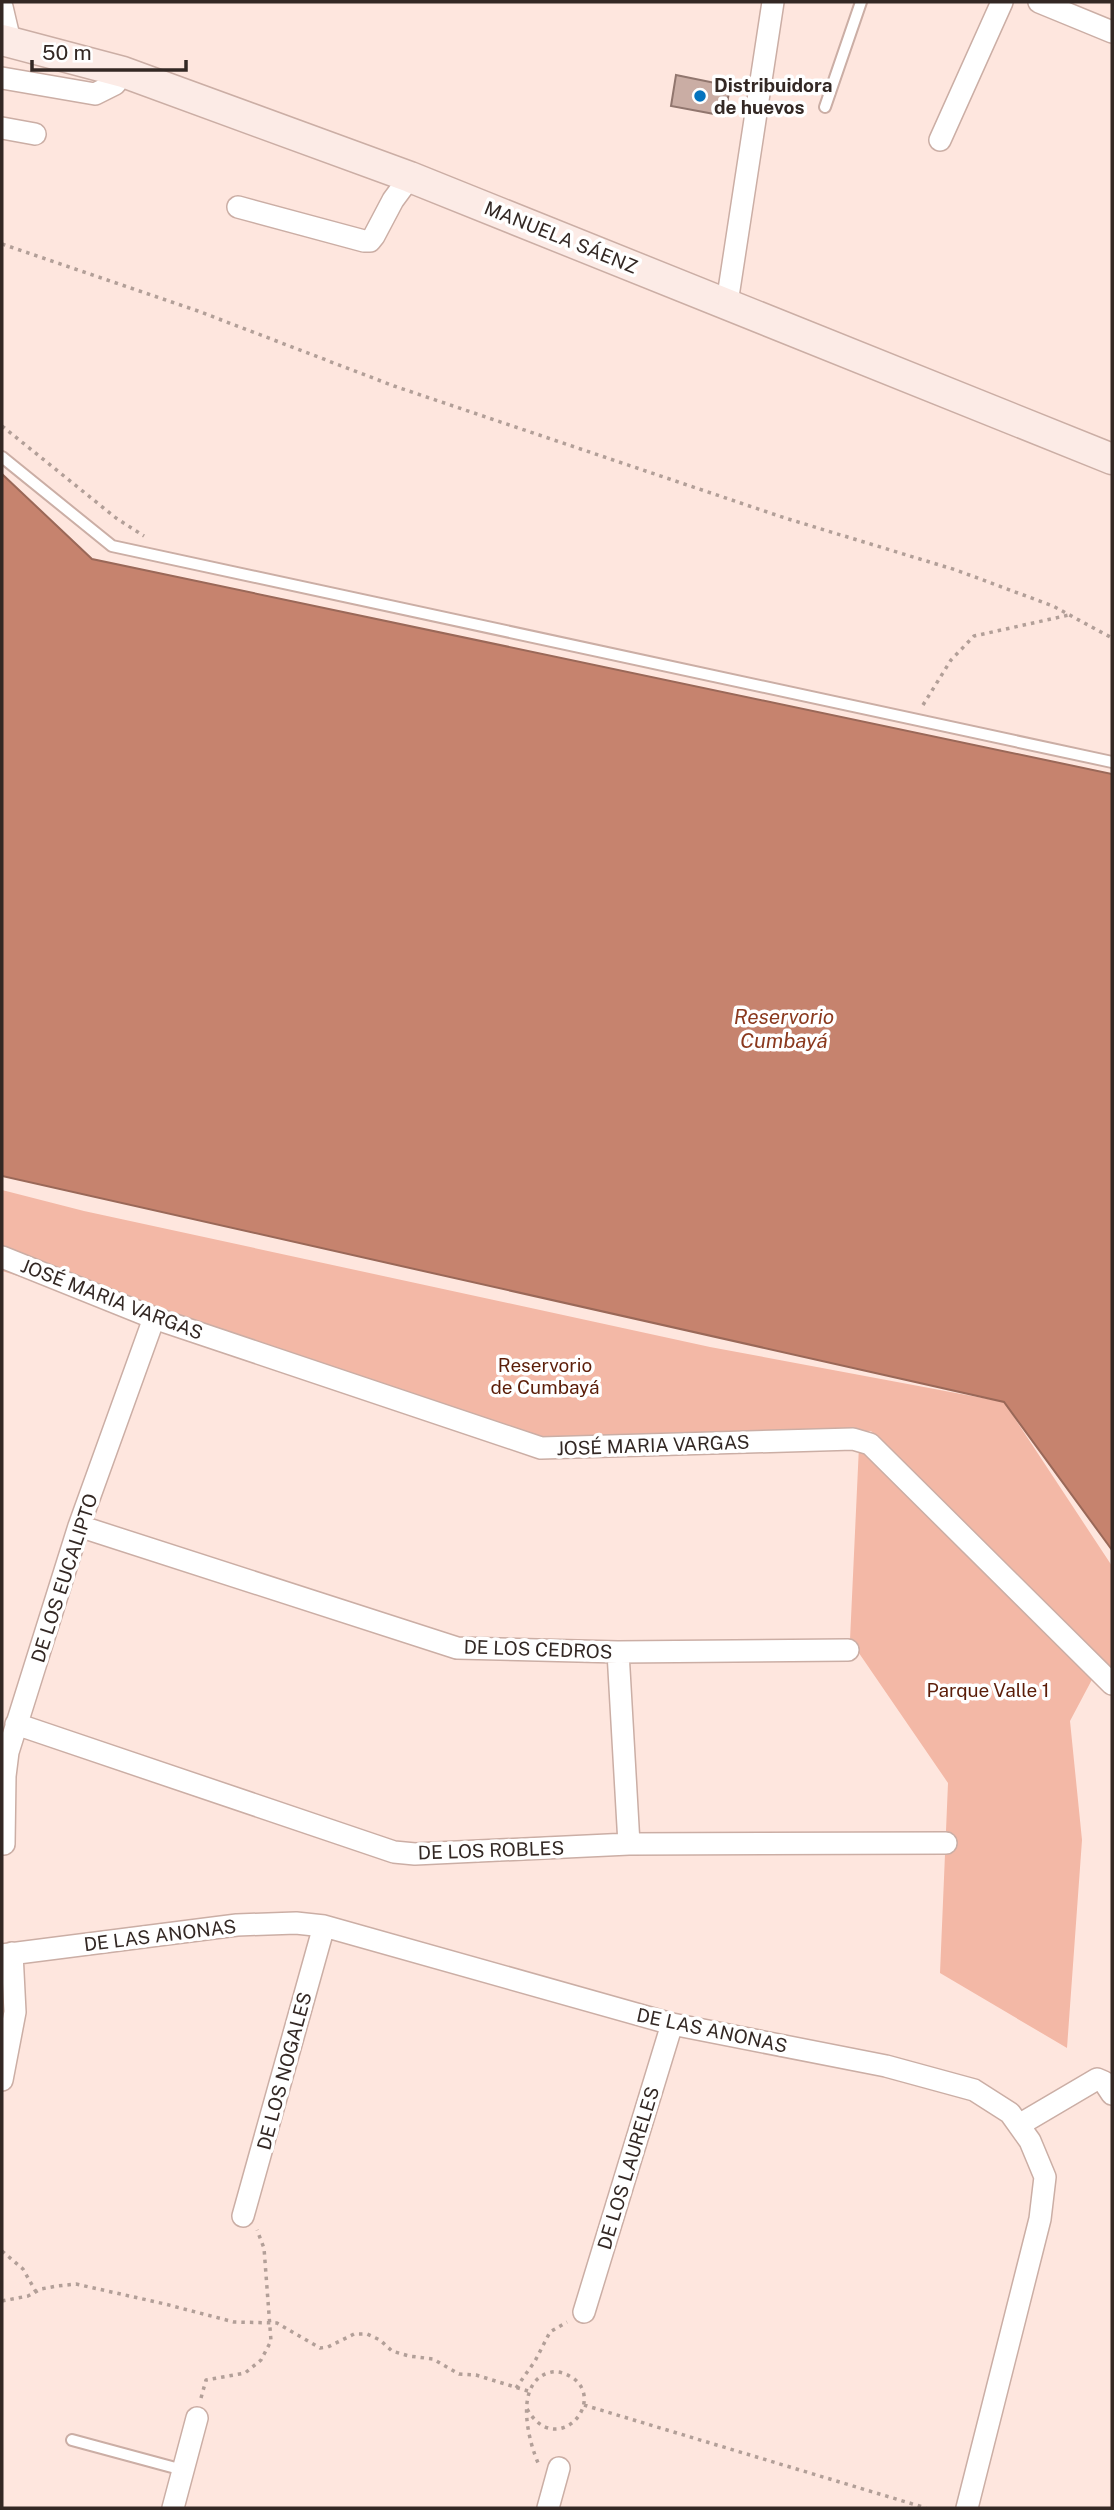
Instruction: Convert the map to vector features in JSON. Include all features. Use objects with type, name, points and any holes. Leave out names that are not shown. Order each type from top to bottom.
[{"type":"street","points":[[727,303],[773,2]]},
{"type":"street","points":[[940,140],[1002,2]]},
{"type":"street","points":[[1039,2],[1112,32]]},
{"type":"street","points":[[2,7],[6,40]]},
{"type":"street","name":"MANUELA SÁENZ","points":[[6,40],[123,72],[410,177],[1112,459]]},
{"type":"street","points":[[2,78],[95,94],[115,85],[123,72]]},
{"type":"street","points":[[2,128],[35,134]]},
{"type":"street","points":[[238,207],[370,241],[393,200],[410,177]]},
{"type":"street","name":"JOSÉ MARIA VARGAS","points":[[2,1257],[154,1318],[541,1448],[853,1439],[870,1444],[1112,1684]]},
{"type":"street","name":"DE LOS EUCALIPTO","points":[[4,1844],[8,1752],[79,1526],[154,1318]]},
{"type":"street","name":"DE LOS CEDROS","points":[[79,1526],[457,1648],[618,1652],[848,1650]]},
{"type":"street","points":[[618,1652],[629,1844]]},
{"type":"street","name":"DE LOS ROBLES","points":[[16,1724],[394,1852],[415,1854],[629,1844],[946,1843]]},
{"type":"street","name":"DE LAS ANONAS","points":[[7,1954],[237,1925],[296,1923],[324,1926],[672,2025],[886,2066],[974,2090],[1010,2113],[1030,2141],[1045,2177],[1040,2219],[967,2508]]},
{"type":"street","name":"DE LOS NOGALES","points":[[243,2216],[324,1926]]},
{"type":"street","points":[[2,2080],[15,2011],[7,1954]]},
{"type":"street","name":"DE LOS LAURELES","points":[[584,2312],[672,2025]]},
{"type":"street","points":[[1019,2125],[1097,2079],[1104,2082],[1112,2094]]},
{"type":"street","points":[[173,2508],[197,2418]]},
{"type":"street","points":[[551,2499],[559,2468]]},
{"type":"lane","points":[[825,107],[861,2]]},
{"type":"lane","points":[[2,457],[112,546],[1112,762]]},
{"type":"lane","points":[[72,2440],[183,2470]]},
{"type":"path","points":[[2,244],[198,311],[394,386],[785,518],[956,569],[1053,606],[1112,638]]},
{"type":"path","points":[[2,426],[116,517],[153,540]]},
{"type":"path","points":[[923,705],[951,660],[974,636],[1070,615]]},
{"type":"path","points":[[197,2418],[206,2380],[246,2373],[261,2360],[271,2341],[264,2248],[257,2230],[243,2216]]},
{"type":"path","points":[[2,2251],[23,2269],[36,2292]]},
{"type":"path","points":[[2,2301],[57,2286],[75,2284],[234,2322],[270,2322],[282,2325],[320,2348],[328,2347],[354,2334],[367,2334],[380,2340],[392,2351],[433,2359],[459,2374],[476,2375],[528,2391]]},
{"type":"path","points":[[516,2388],[535,2361],[550,2332],[584,2312]]},
{"type":"path","points":[[527,2409],[534,2421],[545,2428],[557,2430],[570,2426],[579,2417],[584,2405],[583,2392],[577,2381],[566,2374],[553,2371],[541,2375],[528,2391],[527,2409],[535,2456],[551,2499]]},
{"type":"path","points":[[584,2405],[926,2508]]},
{"type":"green space","name":"Reservorio de Cumbayá","points":[[2,1190],[84,1211],[710,1347],[1004,1402],[1112,1566],[1112,1672],[871,1431],[540,1441],[2,1271]]},
{"type":"green space","name":"Parque Valle 1","points":[[859,1446],[1096,1672],[1070,1721],[1082,1840],[1067,2048],[940,1973],[948,1783],[850,1640]]},
{"type":"water","name":"Reservorio Cumbayá","points":[[2,474],[92,559],[1112,774],[1112,1550],[1004,1402],[2,1176]]},
{"type":"building","name":"Distribuidora de huevos","points":[[676,75],[730,86],[725,116],[671,106]]},
{"type":"place","name":"Distribuidora de huevos","points":[[700,96]]}]
